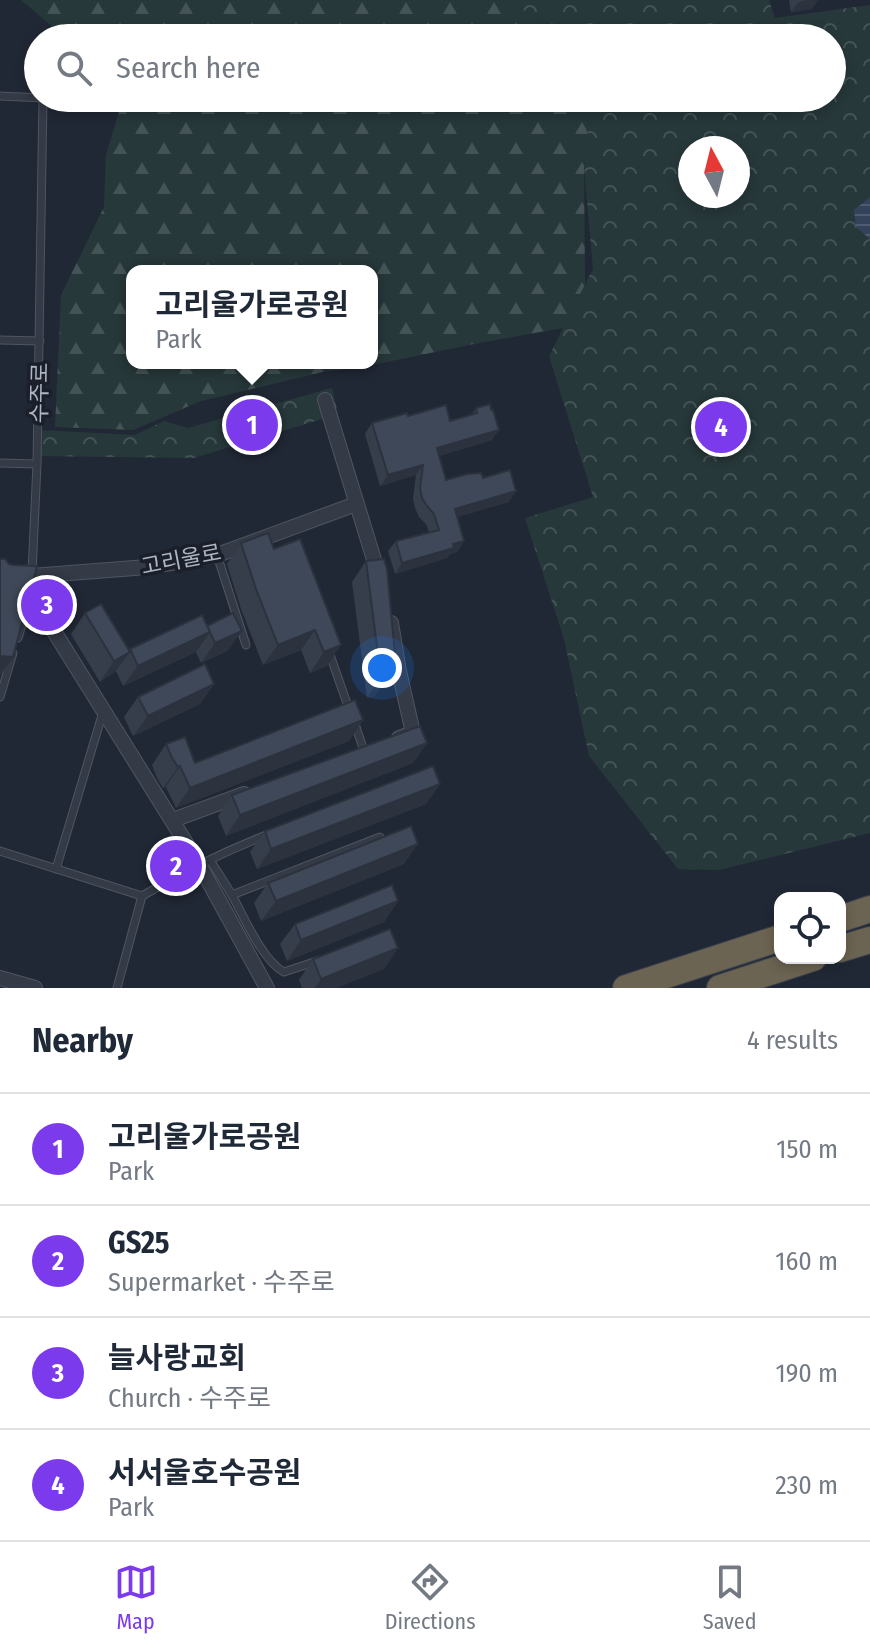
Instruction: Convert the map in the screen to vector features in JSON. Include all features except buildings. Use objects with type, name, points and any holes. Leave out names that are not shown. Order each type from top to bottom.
[{"type":"highway","points":[[846,917],[870,909]]},
{"type":"highway","points":[[626,988],[774,940]]},
{"type":"highway","points":[[846,947],[870,940]]},
{"type":"highway","points":[[720,988],[794,964]]},
{"type":"street","points":[[325,400],[386,598],[413,733],[370,749]]},
{"type":"street","name":"고리울로","points":[[0,576],[147,567],[217,555],[287,537],[356,504]]},
{"type":"street","name":"수주로","points":[[32,576],[37,604],[173,820],[205,862],[267,988]]},
{"type":"street","points":[[173,820],[261,788]]},
{"type":"street","points":[[0,978],[35,988]]},
{"type":"lane","name":"수주로","points":[[0,96],[24,97]]},
{"type":"lane","name":"수주로","points":[[32,576],[40,341],[43,112]]},
{"type":"lane","points":[[0,340],[40,341]]},
{"type":"lane","points":[[0,463],[37,464]]},
{"type":"lane","points":[[217,555],[246,645]]},
{"type":"lane","points":[[0,694],[27,609],[37,604]]},
{"type":"lane","points":[[326,643],[370,749]]},
{"type":"lane","points":[[56,869],[104,710]]},
{"type":"lane","points":[[0,851],[142,896],[205,862],[280,830]]},
{"type":"lane","points":[[232,895],[380,837]]},
{"type":"lane","points":[[205,862],[232,895],[255,938],[277,968],[284,972],[323,959]]},
{"type":"lane","points":[[117,988],[142,896]]},
{"type":"green space","points":[[21,0],[502,0],[552,24],[49,24]]},
{"type":"green space","points":[[502,0],[769,0],[775,18],[870,5],[870,833],[719,870],[678,869],[589,756],[564,639],[525,518],[593,497],[549,356],[593,269],[584,166],[590,112],[846,112],[846,24],[552,24]]},
{"type":"green space","points":[[119,112],[590,112],[584,166],[585,285],[563,328],[378,364],[378,265],[126,265],[126,369],[345,369],[201,401],[133,430],[55,427],[61,295],[104,207],[106,155]]},
{"type":"green space","points":[[332,388],[338,414],[194,458],[37,456],[38,430],[135,435],[164,421],[188,428]]},
{"type":"water","points":[[870,197],[870,239],[856,227],[854,210]]},
{"type":"place","name":"고리울가로공원","points":[[252,425]]},
{"type":"place","name":"서서울호수공원","points":[[721,427]]},
{"type":"place","name":"늘사랑교회","points":[[47,605]]},
{"type":"place","name":"GS25","points":[[176,866]]}]
